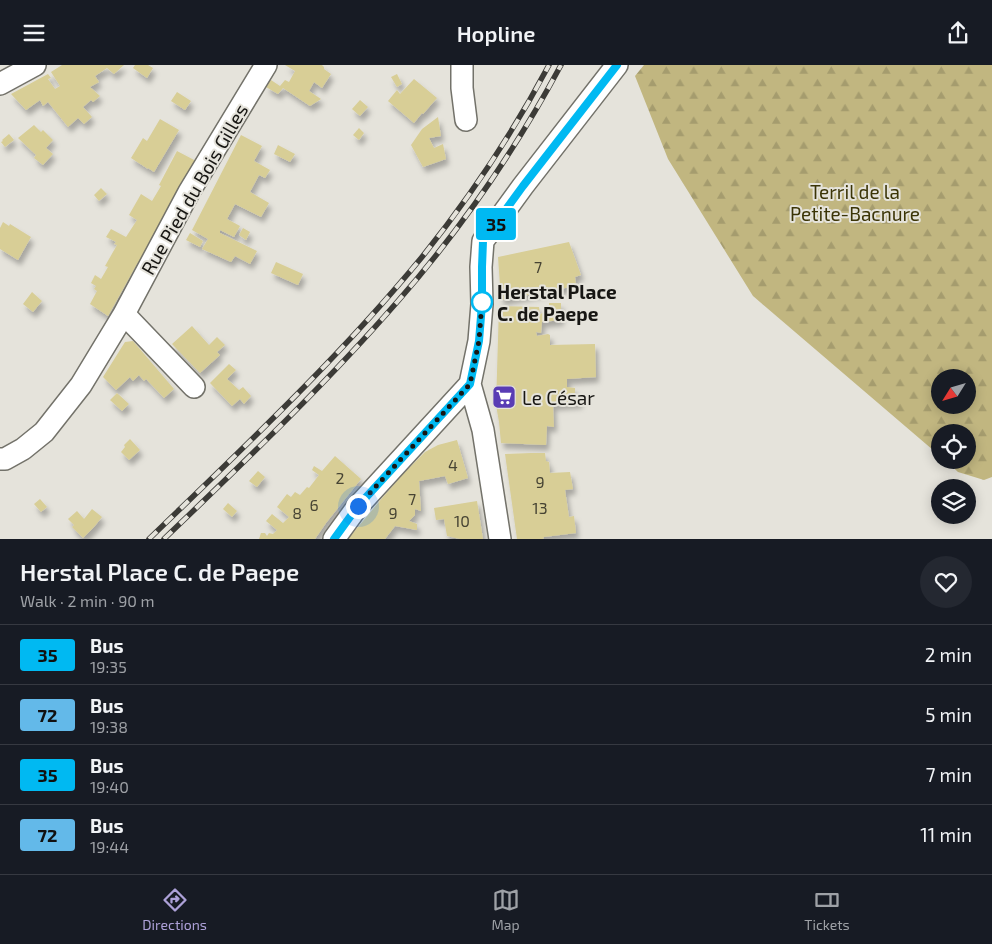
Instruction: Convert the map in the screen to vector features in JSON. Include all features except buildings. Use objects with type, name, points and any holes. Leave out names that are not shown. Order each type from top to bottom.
[{"type":"street","points":[[0,84],[35,65]]},
{"type":"street","name":"Rue Pied du Bois Gilles","points":[[0,459],[6,459],[23,449],[44,432],[81,385],[124,314],[190,192],[266,65]]},
{"type":"street","points":[[462,65],[462,88],[466,120]]},
{"type":"street","points":[[500,539],[484,430],[470,384],[479,341],[482,304],[483,241],[617,65]]},
{"type":"street","points":[[124,314],[194,387]]},
{"type":"street","points":[[334,539],[358,506],[470,384]]},
{"type":"street","points":[[443,415],[457,411],[470,411],[480,417]]},
{"type":"green space","name":"Terril de la Petite-Bacnure","points":[[644,65],[992,65],[992,477],[984,480],[958,472],[955,469],[976,469],[976,424],[931,424],[931,448],[753,296],[668,159],[635,76]]},
{"type":"railway","points":[[149,539],[324,367],[422,257],[490,164],[521,115],[549,65]]},
{"type":"railway","points":[[164,539],[313,393],[421,274],[444,246],[506,158],[561,65]]},
{"type":"bus line","name":"35","points":[[334,539],[358,506],[470,384],[479,341],[482,304],[483,241],[617,65]]},
{"type":"place","name":"Herstal Place C. de Paepe","points":[[482,302]]},
{"type":"place","name":"Le César","points":[[504,397]]},
{"type":"route","points":[[358,506],[470,384],[479,341],[482,302]]}]
